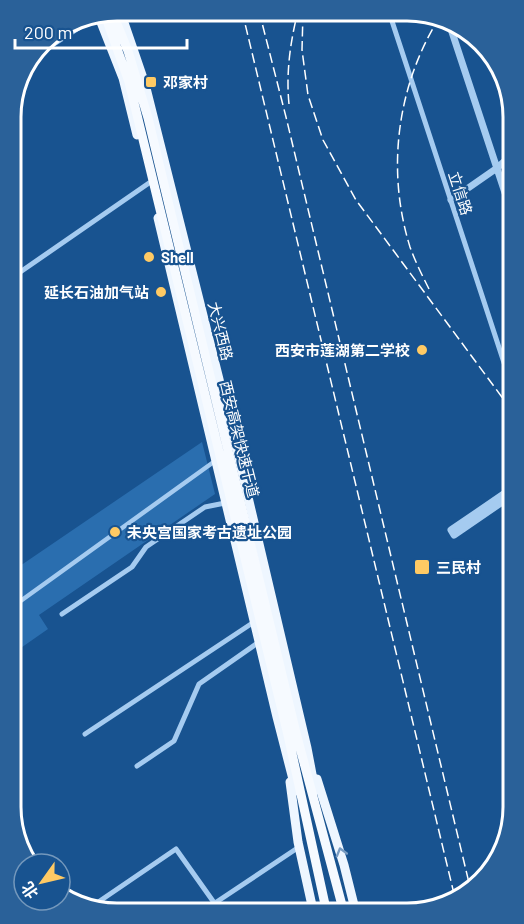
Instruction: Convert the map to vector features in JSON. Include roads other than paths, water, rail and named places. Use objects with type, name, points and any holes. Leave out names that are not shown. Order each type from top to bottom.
[{"type":"highway","name":"西安高架快速干道","points":[[122,21],[128,51],[148,117],[292,734],[325,903]]},
{"type":"highway","name":"西安高架快速干道","points":[[108,22],[129,82],[292,734],[341,903]]},
{"type":"main road","name":"大兴西路","points":[[123,21],[153,116],[242,475],[307,748],[323,837]]},
{"type":"main road","points":[[101,23],[123,78],[285,750],[312,840]]},
{"type":"main road","points":[[307,748],[334,829],[353,903]]},
{"type":"main road","points":[[285,750],[299,848],[311,903]]},
{"type":"street","name":"立信路","points":[[392,21],[503,360]]},
{"type":"street","points":[[452,33],[503,186]]},
{"type":"street","points":[[451,200],[503,163]]},
{"type":"street","points":[[21,271],[149,183]]},
{"type":"street","points":[[21,601],[215,461]]},
{"type":"street","points":[[503,494],[451,530],[454,535],[503,501]]},
{"type":"street","points":[[62,614],[132,567],[146,547],[205,507],[225,503]]},
{"type":"street","points":[[85,735],[254,622]]},
{"type":"street","points":[[137,766],[174,741],[198,684],[259,642]]},
{"type":"street","points":[[100,901],[177,849],[215,903],[299,848]]},
{"type":"railway","points":[[244,21],[453,891]]},
{"type":"railway","points":[[262,21],[468,880]]},
{"type":"railway","points":[[289,104],[289,59],[296,21]]},
{"type":"railway","points":[[303,21],[302,50],[308,95],[323,140],[356,200],[503,399]]},
{"type":"railway","points":[[429,289],[410,247],[403,218],[398,188],[398,159],[405,100],[413,72],[435,25]]},
{"type":"place","name":"邓家村","points":[[151,82]]},
{"type":"place","name":"Shell","points":[[149,257]]},
{"type":"place","name":"延长石油加气站","points":[[161,292]]},
{"type":"place","name":"西安市莲湖第二学校","points":[[422,350]]},
{"type":"place","name":"未央宫国家考古遗址公园","points":[[115,532]]},
{"type":"place","name":"三民村","points":[[422,567]]}]
